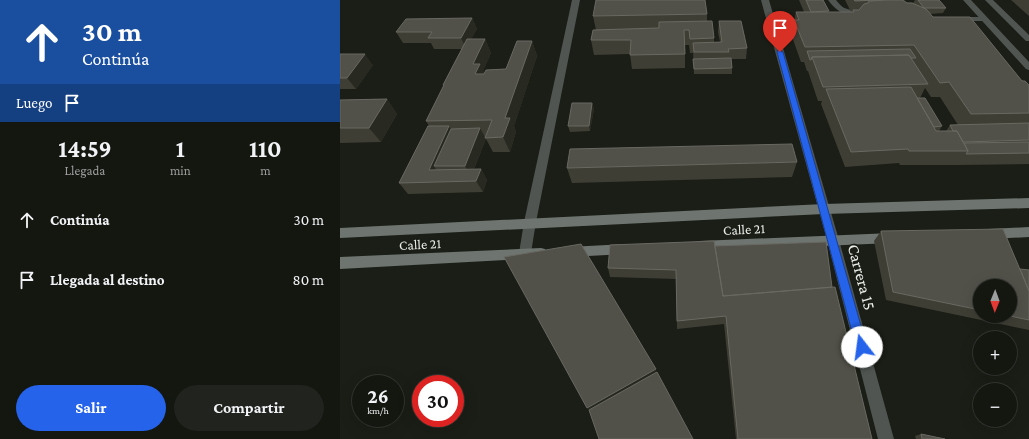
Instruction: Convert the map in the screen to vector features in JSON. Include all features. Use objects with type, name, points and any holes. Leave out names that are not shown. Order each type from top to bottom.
[{"type":"main road","name":"Calle 21","points":[[340,233],[530,222],[824,209],[1029,203]]},
{"type":"main road","points":[[974,234],[1029,232]]},
{"type":"main road","name":"Calle 21","points":[[683,246],[904,237]]},
{"type":"main road","name":"Calle 21","points":[[340,263],[636,248]]},
{"type":"street","points":[[525,254],[530,222],[576,0]]},
{"type":"street","name":"Carrera 15","points":[[766,0],[833,240],[886,439]]},
{"type":"street","points":[[832,0],[845,17],[870,12]]},
{"type":"street","points":[[967,0],[1029,67]]},
{"type":"street","points":[[989,0],[1029,39]]},
{"type":"street","points":[[947,19],[984,19]]},
{"type":"street","points":[[772,23],[814,23]]},
{"type":"building","points":[[596,0],[705,0],[707,14],[593,16]]},
{"type":"building","points":[[806,0],[823,0],[829,11],[811,12]]},
{"type":"building","points":[[854,0],[877,0],[855,1]]},
{"type":"building","points":[[903,0],[907,3],[912,3],[926,9],[933,17],[970,17],[1022,81],[1025,81],[1029,85],[1029,113],[971,114],[949,82],[940,83],[914,45],[805,47],[794,20],[799,20],[796,12],[854,12],[853,10],[859,10],[869,1]]},
{"type":"building","points":[[918,0],[939,0],[946,8],[924,8]]},
{"type":"building","points":[[472,18],[461,38],[428,38],[432,32],[396,32],[406,19]]},
{"type":"building","points":[[712,21],[714,38],[690,39],[689,30],[684,30],[685,54],[630,55],[631,40],[591,40],[593,30],[659,28],[659,22]]},
{"type":"building","points":[[719,21],[741,21],[747,48],[728,49],[729,52],[694,52],[693,43],[722,42]]},
{"type":"building","points":[[467,39],[485,39],[473,64],[480,64],[475,74],[484,74],[486,70],[506,69],[517,41],[532,41],[505,118],[510,118],[503,137],[485,138],[492,120],[426,121]]},
{"type":"building","points":[[910,49],[916,58],[911,58],[909,55],[812,57],[810,60],[807,51]]},
{"type":"building","points":[[340,54],[365,54],[347,78],[340,78]]},
{"type":"building","points":[[909,55],[928,84],[823,87],[812,57]]},
{"type":"building","points":[[731,58],[732,68],[694,69],[693,59]]},
{"type":"building","points":[[911,87],[936,131],[957,131],[968,151],[909,151],[908,149],[851,152],[826,89]]},
{"type":"building","points":[[917,98],[925,98],[942,126],[934,127]]},
{"type":"building","points":[[387,99],[369,128],[340,128],[340,100]]},
{"type":"building","points":[[572,103],[592,103],[589,126],[568,126]]},
{"type":"building","points":[[1029,123],[1029,140],[963,142],[957,131],[953,131],[950,125]]},
{"type":"building","points":[[428,126],[449,126],[429,170],[481,169],[476,181],[399,183]]},
{"type":"building","points":[[480,128],[465,166],[434,166],[451,129]]},
{"type":"building","points":[[1029,142],[1029,153],[966,154],[968,151],[964,143]]},
{"type":"building","points":[[792,144],[797,162],[567,168],[570,149]]},
{"type":"building","points":[[1003,229],[1029,291],[1029,320],[1017,317],[1017,279],[973,279],[973,309],[893,292],[881,231]]},
{"type":"building","points":[[714,241],[723,296],[835,287],[872,439],[738,439],[726,316],[677,321],[676,270],[608,268],[610,245]]},
{"type":"building","points":[[826,242],[832,287],[723,296],[715,246]]},
{"type":"building","points":[[581,244],[656,369],[587,408],[504,257]]},
{"type":"building","points":[[1020,269],[1029,270],[1029,291]]},
{"type":"building","points":[[657,372],[693,439],[599,439],[589,410]]},
{"type":"building","points":[[921,434],[945,439],[922,439]]},
{"type":"route","points":[[780,52],[862,347]]}]
